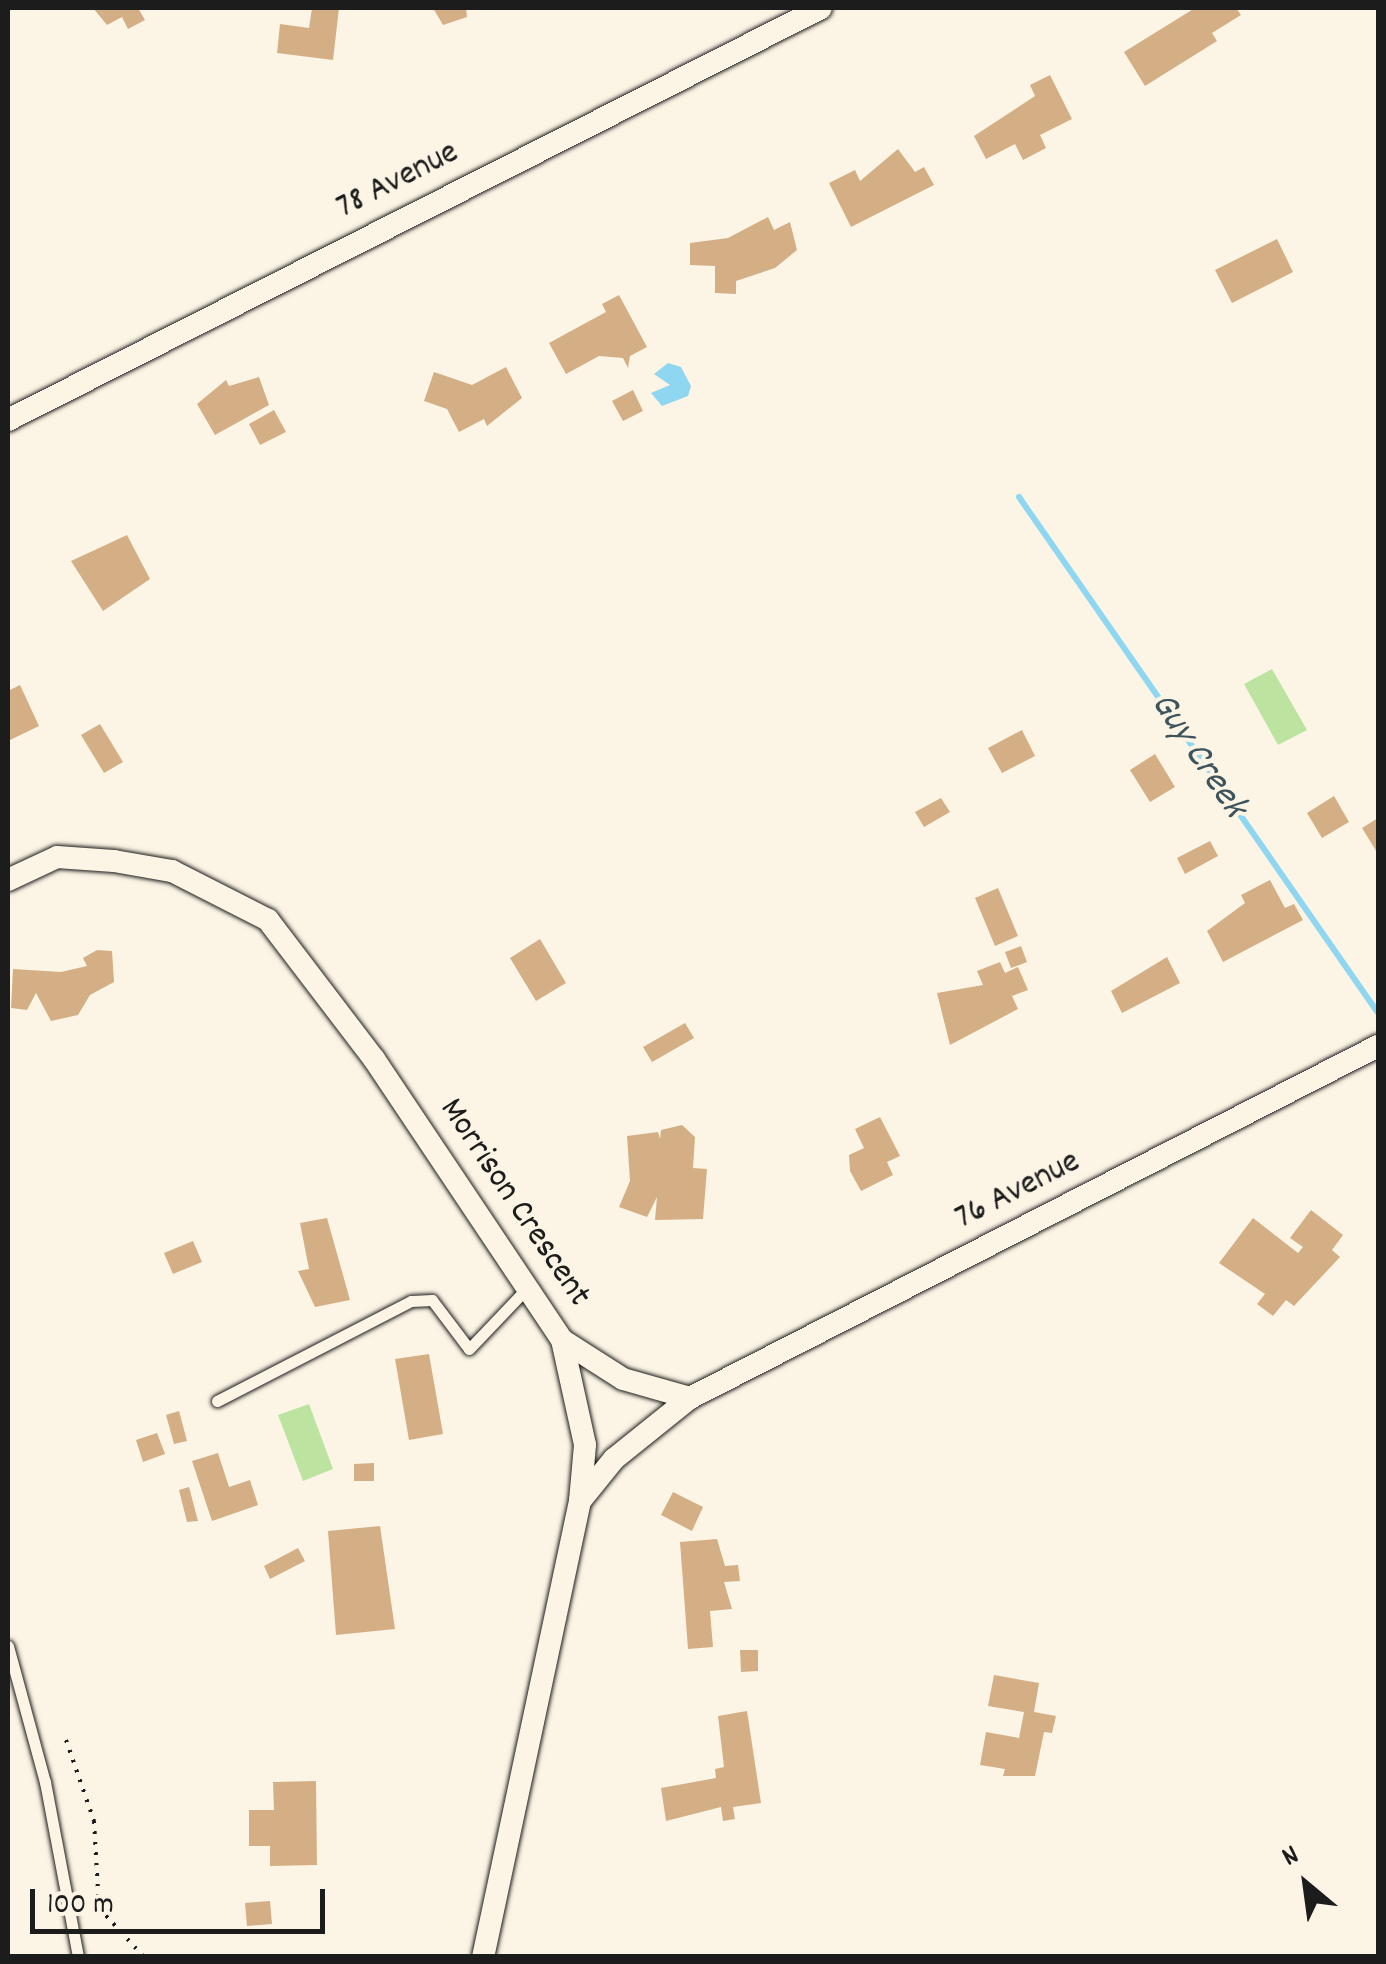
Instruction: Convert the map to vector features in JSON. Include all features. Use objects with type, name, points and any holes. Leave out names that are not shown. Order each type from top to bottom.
[{"type":"street","name":"78 Avenue","points":[[8,420],[822,8]]},
{"type":"street","name":"Morrison Crescent","points":[[8,880],[56,857],[114,861],[172,872],[268,920],[531,1285],[562,1340],[585,1445],[580,1501],[482,1956]]},
{"type":"street","name":"76 Avenue","points":[[580,1501],[614,1459],[690,1398],[1378,1046]]},
{"type":"street","points":[[562,1340],[622,1379],[690,1398]]},
{"type":"lane","points":[[217,1401],[410,1301],[432,1300],[469,1349],[531,1285]]},
{"type":"lane","points":[[8,1646],[45,1782],[78,1956]]},
{"type":"path","points":[[66,1740],[94,1820],[99,1908],[143,1956]]},
{"type":"green space","points":[[1272,669],[1307,730],[1278,745],[1244,684]]},
{"type":"green space","points":[[309,1404],[333,1469],[303,1481],[278,1415]]},
{"type":"water","points":[[668,363],[681,367],[691,386],[688,396],[662,406],[651,393],[670,385],[654,374]]},
{"type":"building","points":[[93,8],[138,8],[145,20],[128,29],[122,17],[107,25]]},
{"type":"building","points":[[312,8],[339,8],[333,60],[277,53],[280,24],[309,28]]},
{"type":"building","points":[[433,8],[466,8],[467,17],[443,25]]},
{"type":"building","points":[[1195,8],[1236,8],[1241,15],[1212,33],[1217,41],[1145,86],[1124,52]]},
{"type":"building","points":[[1050,75],[1072,119],[1040,135],[1046,148],[1023,160],[1015,144],[986,159],[974,136],[1035,96],[1030,85]]},
{"type":"building","points":[[898,149],[915,172],[924,167],[934,185],[851,227],[829,183],[855,170],[860,181]]},
{"type":"building","points":[[768,217],[774,230],[790,222],[797,250],[775,268],[736,281],[736,294],[715,293],[715,266],[690,265],[690,243],[728,238]]},
{"type":"building","points":[[1277,239],[1293,272],[1232,303],[1215,270]]},
{"type":"building","points":[[619,295],[647,347],[630,356],[628,368],[623,358],[599,356],[566,374],[549,343],[606,312],[602,304]]},
{"type":"building","points":[[506,367],[522,398],[487,426],[484,419],[459,432],[447,409],[424,401],[434,372],[472,385]]},
{"type":"building","points":[[259,377],[269,405],[215,435],[197,404],[226,380],[229,386]]},
{"type":"building","points":[[633,390],[643,411],[623,421],[612,401]]},
{"type":"building","points":[[274,410],[286,432],[260,445],[249,424]]},
{"type":"building","points":[[127,535],[150,579],[103,611],[71,561]]},
{"type":"building","points":[[20,685],[39,726],[8,741],[8,691]]},
{"type":"building","points":[[100,724],[123,762],[104,773],[81,735]]},
{"type":"building","points":[[1022,730],[1035,756],[1002,773],[988,748]]},
{"type":"building","points":[[1155,754],[1175,787],[1150,802],[1130,770]]},
{"type":"building","points":[[1334,796],[1349,822],[1322,838],[1307,813]]},
{"type":"building","points":[[941,798],[950,812],[924,827],[915,812]]},
{"type":"building","points":[[1378,818],[1378,854],[1362,828]]},
{"type":"building","points":[[1210,841],[1218,856],[1185,874],[1177,858]]},
{"type":"building","points":[[1270,880],[1285,908],[1294,904],[1303,920],[1223,962],[1207,931],[1245,903],[1241,895]]},
{"type":"building","points":[[998,888],[1018,936],[995,946],[975,898]]},
{"type":"building","points":[[540,939],[566,983],[536,1001],[510,958]]},
{"type":"building","points":[[1021,946],[1027,962],[1011,968],[1005,952]]},
{"type":"building","points":[[97,950],[112,951],[114,982],[90,995],[78,1015],[51,1021],[36,993],[27,1010],[11,1008],[13,969],[61,972],[87,966],[83,958]]},
{"type":"building","points":[[1167,957],[1180,983],[1122,1013],[1111,991]]},
{"type":"building","points":[[1000,962],[1005,973],[1018,967],[1028,990],[1012,996],[1018,1009],[950,1045],[937,993],[983,985],[977,971]]},
{"type":"building","points":[[685,1023],[694,1038],[652,1062],[643,1047]]},
{"type":"building","points":[[880,1117],[900,1156],[887,1162],[893,1175],[861,1191],[850,1171],[849,1155],[864,1148],[855,1129]]},
{"type":"building","points":[[682,1125],[695,1137],[693,1168],[707,1169],[703,1219],[655,1220],[657,1197],[647,1217],[619,1207],[630,1181],[627,1136],[658,1132],[660,1139],[661,1130]]},
{"type":"building","points":[[1311,1210],[1343,1235],[1332,1250],[1340,1257],[1294,1306],[1286,1300],[1273,1316],[1257,1304],[1265,1294],[1219,1263],[1253,1218],[1298,1253],[1303,1247],[1290,1238]]},
{"type":"building","points":[[327,1218],[350,1300],[315,1307],[298,1271],[309,1269],[300,1223]]},
{"type":"building","points":[[193,1241],[202,1262],[173,1274],[164,1253]]},
{"type":"building","points":[[429,1354],[443,1434],[409,1440],[395,1359]]},
{"type":"building","points":[[179,1411],[187,1441],[174,1444],[166,1415]]},
{"type":"building","points":[[157,1433],[165,1454],[143,1462],[136,1440]]},
{"type":"building","points":[[218,1453],[229,1487],[250,1480],[258,1505],[212,1521],[192,1461]]},
{"type":"building","points":[[374,1463],[374,1481],[354,1481],[354,1464]]},
{"type":"building","points":[[189,1487],[198,1521],[187,1522],[179,1490]]},
{"type":"building","points":[[673,1492],[703,1507],[692,1531],[661,1515]]},
{"type":"building","points":[[380,1526],[395,1629],[336,1635],[328,1531]]},
{"type":"building","points":[[717,1539],[725,1566],[738,1565],[740,1581],[724,1582],[732,1609],[710,1611],[713,1647],[688,1649],[680,1542]]},
{"type":"building","points":[[298,1548],[305,1561],[270,1579],[264,1566]]},
{"type":"building","points":[[740,1650],[758,1650],[758,1671],[741,1672]]},
{"type":"building","points":[[994,1675],[1039,1683],[1034,1712],[1056,1716],[1052,1733],[1044,1732],[1035,1776],[1003,1776],[1005,1769],[980,1765],[986,1732],[1019,1738],[1024,1712],[988,1706]]},
{"type":"building","points":[[747,1711],[761,1803],[733,1807],[735,1819],[723,1821],[721,1807],[666,1821],[661,1788],[716,1778],[715,1769],[724,1767],[718,1716]]},
{"type":"building","points":[[316,1781],[317,1865],[270,1866],[270,1846],[249,1846],[249,1810],[274,1810],[273,1782]]},
{"type":"building","points":[[270,1901],[272,1924],[247,1926],[245,1903]]},
{"type":"waterway","name":"Guy Creek","points":[[1019,497],[1378,1013]]}]
